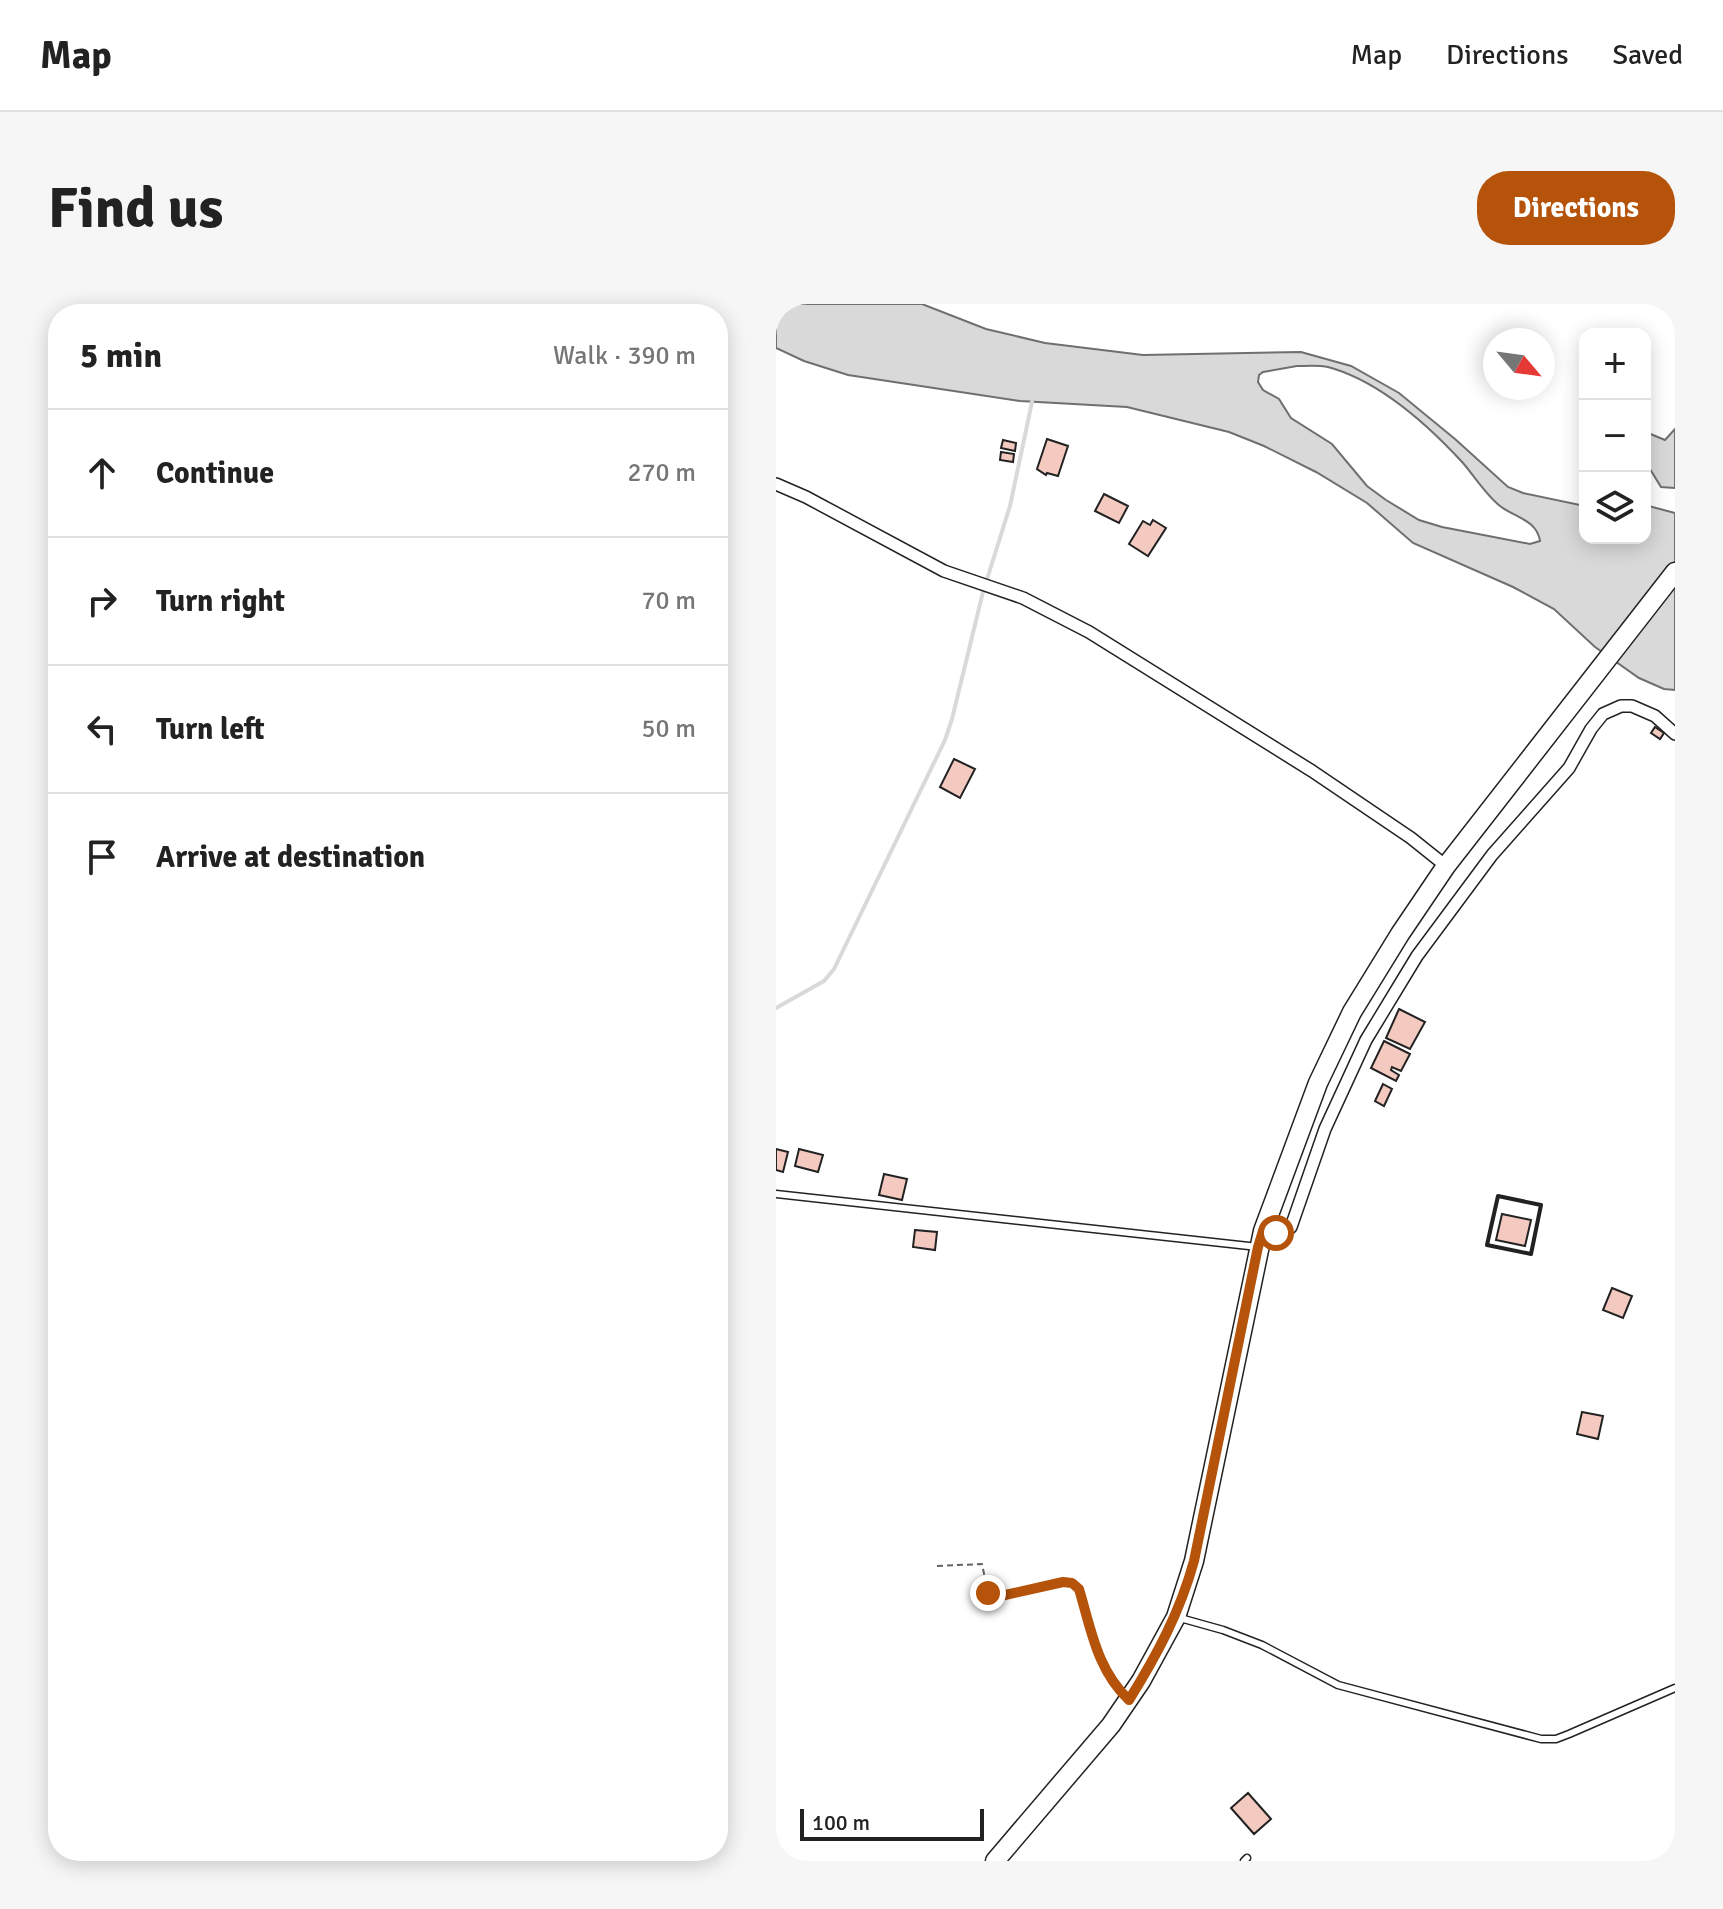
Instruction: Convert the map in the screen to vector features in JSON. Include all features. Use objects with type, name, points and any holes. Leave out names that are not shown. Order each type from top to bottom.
[{"type":"main road","points":[[995,1861],[1071,1774],[1129,1700],[1176,1617],[1194,1561],[1260,1239],[1313,1094],[1352,1012],[1446,866],[1675,572]]},
{"type":"street","points":[[776,484],[944,571],[992,586],[1066,619],[1150,668],[1352,798],[1446,866]]},
{"type":"street","points":[[1260,1239],[1285,1232],[1291,1227],[1325,1129],[1386,1003],[1508,833],[1569,768],[1597,721],[1611,709],[1632,706],[1655,716],[1675,734]]},
{"type":"lane","points":[[776,1194],[1260,1239]]},
{"type":"lane","points":[[1176,1617],[1262,1645],[1338,1685],[1541,1739],[1556,1739],[1675,1688]]},
{"type":"path","points":[[937,1566],[982,1564],[988,1593],[996,1597],[1063,1582],[1072,1583],[1079,1589],[1101,1665],[1129,1700]]},
{"type":"shaded area","points":[[776,304],[922,304],[986,329],[1045,343],[1143,355],[1301,352],[1351,366],[1399,393],[1508,487],[1579,505],[1579,544],[1651,544],[1651,507],[1675,513],[1675,690],[1664,689],[1639,678],[1595,647],[1554,609],[1513,587],[1413,543],[1367,503],[1316,472],[1229,432],[1127,407],[1020,401],[848,375],[776,348]],"holes":[[[1324,366],[1366,383],[1402,406],[1463,463],[1495,502],[1534,528],[1540,541],[1530,544],[1419,520],[1367,486],[1332,444],[1291,418],[1279,399],[1263,390],[1258,382],[1263,372]]]},
{"type":"shaded area","points":[[1675,429],[1675,488],[1661,487],[1651,471],[1651,434],[1665,440]]},
{"type":"building","points":[[1047,439],[1068,446],[1058,476],[1046,475],[1037,469]]},
{"type":"building","points":[[1003,440],[1016,443],[1015,451],[1001,448]]},
{"type":"building","points":[[1001,452],[1014,454],[1013,462],[1000,460]]},
{"type":"building","points":[[1104,494],[1128,506],[1119,523],[1095,511]]},
{"type":"building","points":[[1153,520],[1166,528],[1148,556],[1129,544],[1143,521],[1150,525]]},
{"type":"building","points":[[1655,727],[1664,733],[1660,739],[1651,733]]},
{"type":"building","points":[[954,759],[975,769],[960,798],[940,787]]},
{"type":"building","points":[[1399,1009],[1425,1022],[1410,1049],[1386,1038]]},
{"type":"building","points":[[1384,1041],[1410,1054],[1401,1071],[1392,1067],[1391,1070],[1399,1075],[1396,1081],[1371,1068]]},
{"type":"building","points":[[1383,1084],[1392,1089],[1384,1106],[1375,1101]]},
{"type":"building","points":[[776,1149],[788,1152],[783,1172],[776,1170]]},
{"type":"building","points":[[799,1149],[823,1155],[818,1172],[795,1166]]},
{"type":"building","points":[[884,1174],[907,1179],[902,1200],[879,1195]]},
{"type":"building","points":[[1502,1214],[1531,1220],[1525,1246],[1496,1240]]},
{"type":"building","points":[[915,1230],[937,1232],[935,1250],[913,1247]]},
{"type":"building","points":[[1612,1288],[1632,1296],[1623,1318],[1603,1310]]},
{"type":"building","points":[[1582,1412],[1603,1416],[1598,1439],[1577,1434]]},
{"type":"building","points":[[1248,1793],[1271,1819],[1254,1834],[1231,1808]]},
{"type":"waterway","points":[[776,1008],[824,981],[834,969],[945,740],[983,592],[1010,506],[1032,402]]},
{"type":"wall","points":[[1498,1196],[1541,1205],[1531,1254],[1487,1245],[1498,1196]]},
{"type":"route","points":[[988,1593],[996,1597],[1063,1582],[1072,1583],[1079,1589],[1101,1665],[1129,1700],[1162,1645],[1184,1596],[1194,1561],[1258,1247],[1263,1231],[1276,1233]]}]
